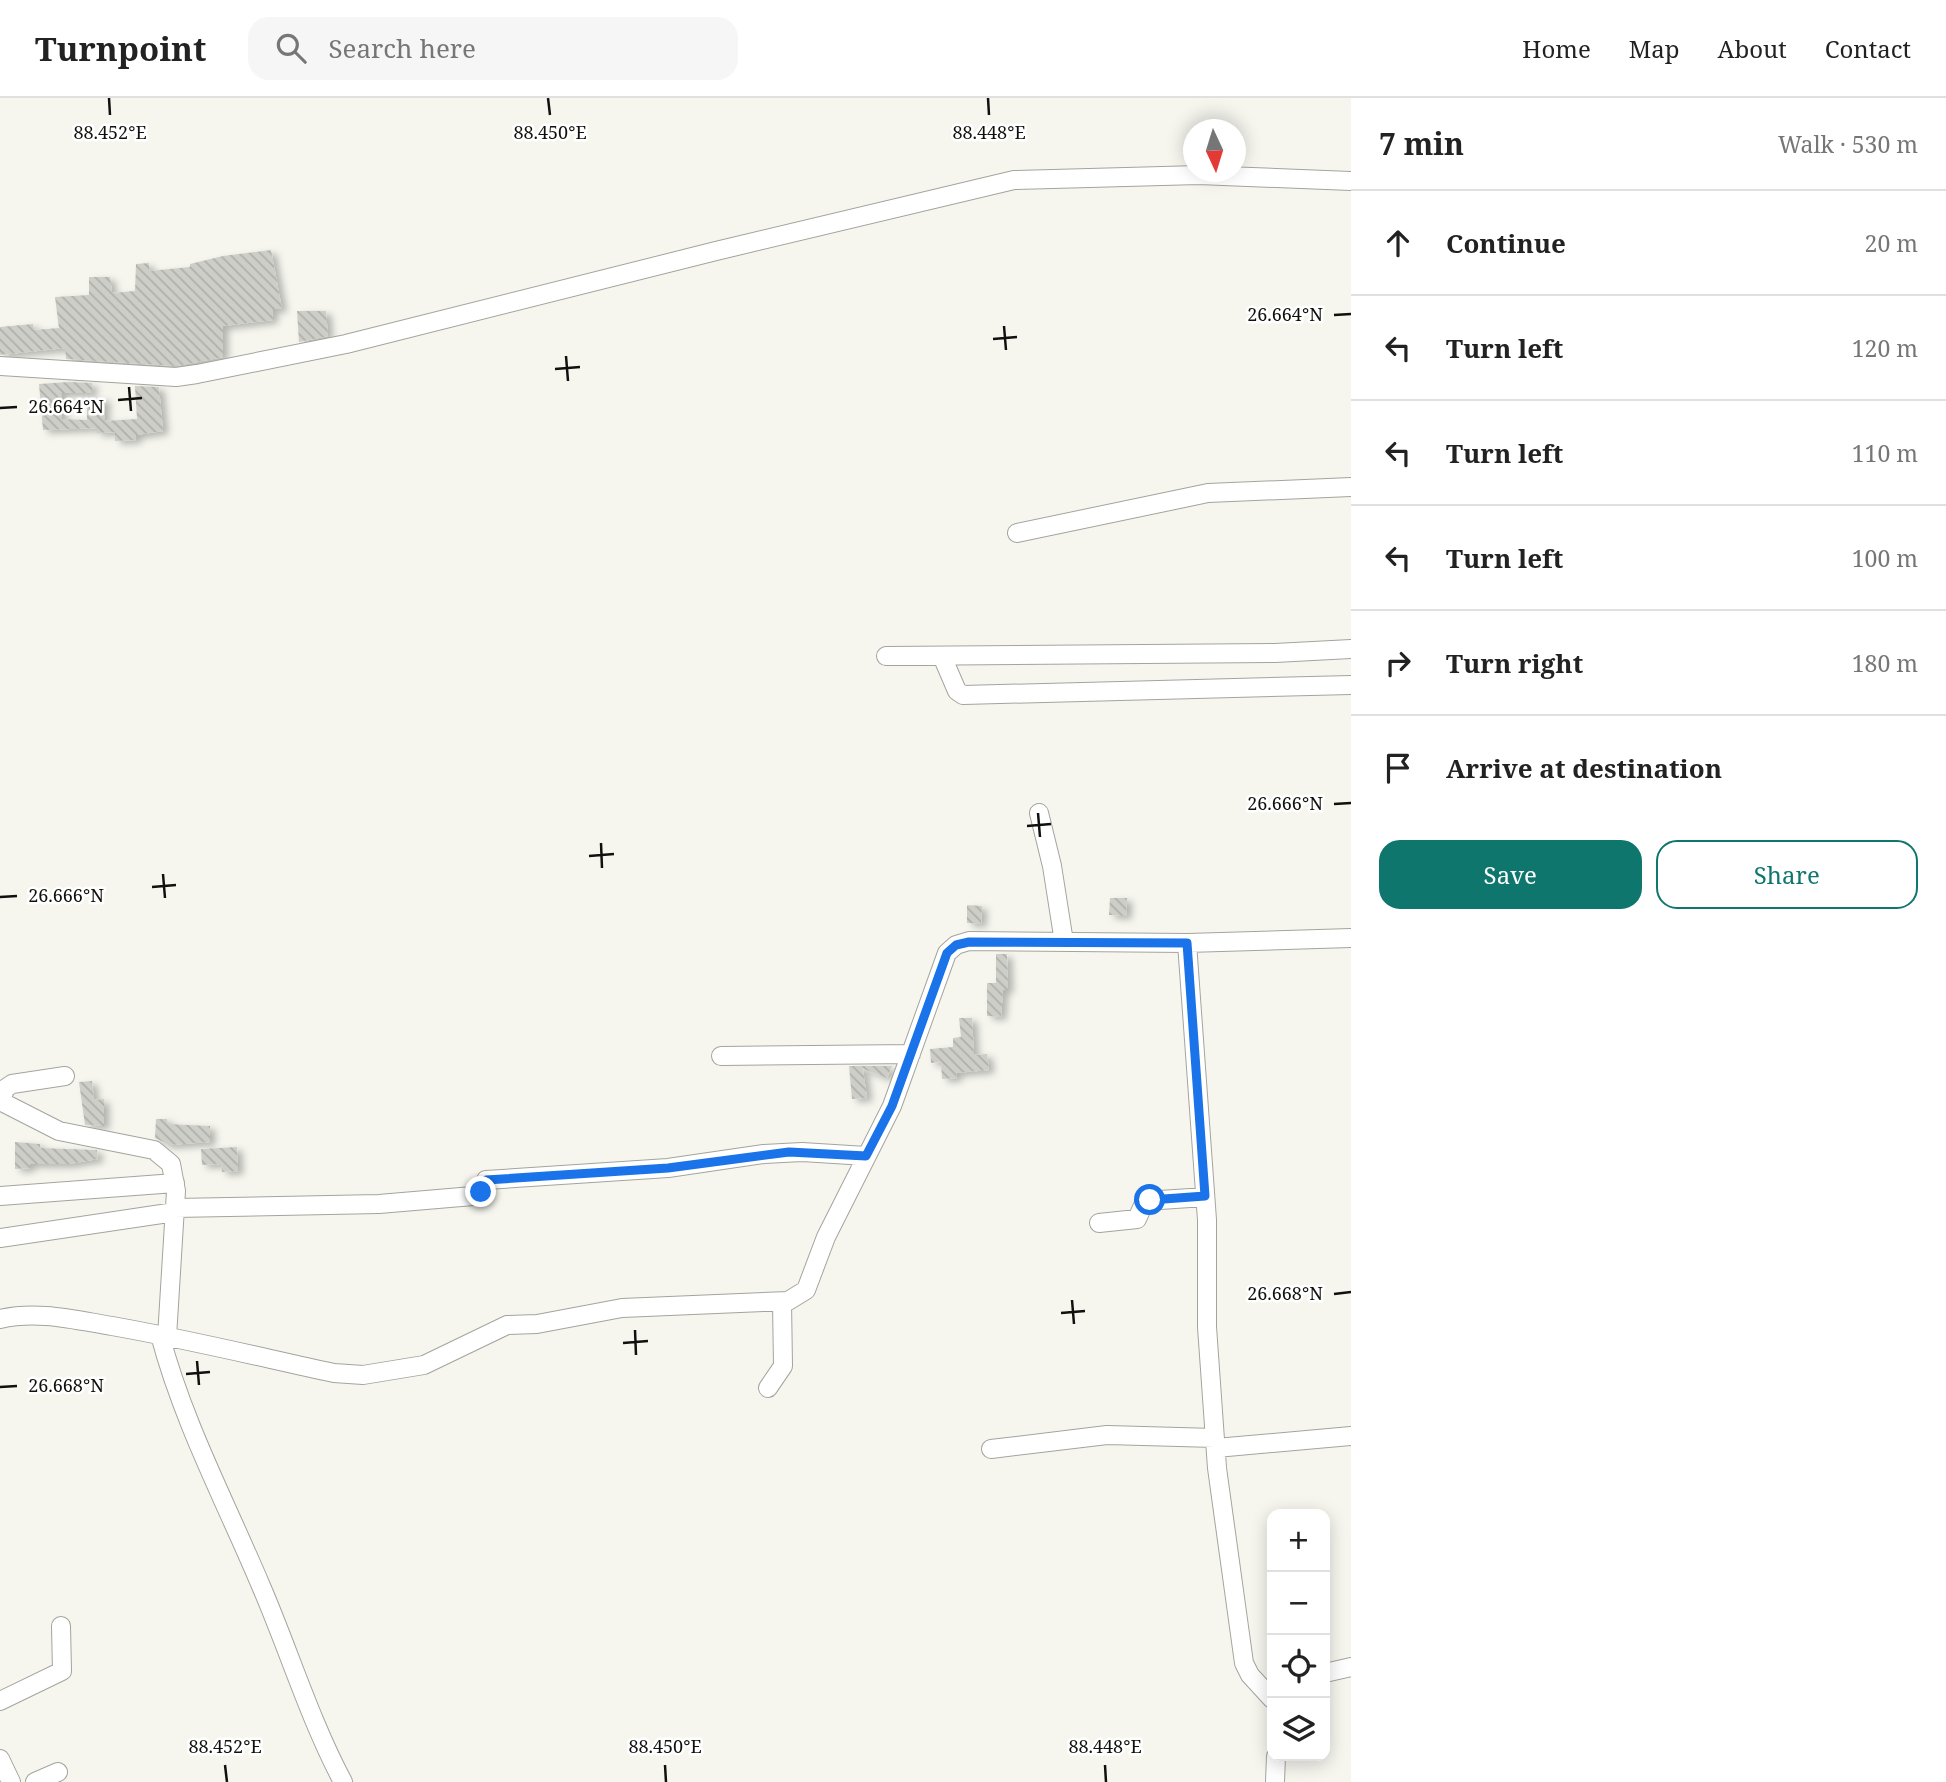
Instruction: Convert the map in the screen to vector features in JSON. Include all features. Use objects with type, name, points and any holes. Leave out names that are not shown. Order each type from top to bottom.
[{"type":"street","points":[[0,366],[176,377],[197,374],[346,344],[865,214],[1014,180],[1199,175],[1351,181]]},
{"type":"street","points":[[1017,533],[1208,493],[1351,487]]},
{"type":"street","points":[[886,656],[1275,653],[1351,649]]},
{"type":"street","points":[[1275,653],[1275,686]]},
{"type":"street","points":[[942,656],[957,691],[963,695],[1351,685]]},
{"type":"street","points":[[1038,813],[1052,866],[1064,942]]},
{"type":"street","points":[[0,1319],[47,1315],[163,1336],[334,1373],[363,1375],[424,1365],[507,1325],[559,1321],[622,1308],[782,1302],[796,1298],[806,1290],[826,1237],[892,1106],[947,953],[956,945],[969,942],[1187,943],[1351,937]]},
{"type":"street","points":[[1187,943],[1205,1196],[1208,1327],[1216,1443],[1238,1639],[1250,1675],[1267,1689]]},
{"type":"street","points":[[721,1056],[911,1054]]},
{"type":"street","points":[[1,1090],[36,1079],[65,1076]]},
{"type":"street","points":[[1,1090],[77,1137],[153,1150],[171,1164],[175,1183],[175,1210],[163,1336],[175,1390],[278,1625],[328,1754],[343,1782]]},
{"type":"street","points":[[0,1238],[175,1210],[379,1204],[473,1196],[481,1192],[486,1180],[537,1175],[668,1168],[789,1152],[866,1156]]},
{"type":"street","points":[[0,1196],[175,1183]]},
{"type":"street","points":[[1099,1223],[1137,1219],[1145,1201],[1205,1196]]},
{"type":"street","points":[[768,1388],[783,1366],[782,1302]]},
{"type":"street","points":[[991,1449],[1107,1435],[1216,1443],[1351,1437]]},
{"type":"street","points":[[0,1701],[62,1671],[61,1626]]},
{"type":"street","points":[[1330,1672],[1351,1667]]},
{"type":"street","points":[[0,1759],[11,1782]]},
{"type":"street","points":[[1275,1782],[1276,1761]]},
{"type":"street","points":[[35,1782],[58,1772]]},
{"type":"building","points":[[271,250],[282,309],[272,309],[273,320],[223,326],[223,357],[176,366],[66,359],[65,348],[0,355],[0,327],[33,324],[34,330],[59,328],[55,297],[89,295],[89,277],[110,277],[112,293],[135,291],[136,264],[149,263],[149,271],[190,267],[190,264],[223,256]]},
{"type":"building","points":[[297,311],[326,311],[328,336],[299,342]]},
{"type":"building","points":[[92,383],[92,393],[61,393],[62,419],[87,420],[87,398],[105,398],[104,421],[137,419],[135,386],[159,387],[163,431],[136,435],[136,440],[115,441],[115,432],[97,433],[97,428],[43,430],[39,384]]},
{"type":"building","points":[[1110,898],[1127,898],[1126,916],[1109,915]]},
{"type":"building","points":[[967,905],[982,906],[981,924],[967,923]]},
{"type":"building","points":[[996,954],[1007,954],[1008,990],[1003,990],[1001,1017],[987,1016],[987,983],[996,983]]},
{"type":"building","points":[[959,1018],[972,1018],[974,1055],[987,1054],[989,1070],[956,1073],[957,1078],[942,1079],[941,1062],[931,1063],[930,1049],[953,1047],[953,1038],[961,1037]]},
{"type":"building","points":[[849,1066],[892,1066],[887,1078],[863,1069],[867,1098],[852,1099]]},
{"type":"building","points":[[92,1081],[94,1100],[104,1099],[104,1126],[85,1125],[79,1082]]},
{"type":"building","points":[[156,1119],[167,1119],[168,1124],[210,1126],[210,1142],[169,1145],[155,1138]]},
{"type":"building","points":[[15,1142],[40,1144],[40,1148],[97,1150],[98,1159],[69,1164],[30,1164],[30,1168],[15,1169]]},
{"type":"building","points":[[237,1147],[238,1171],[222,1172],[221,1164],[202,1165],[201,1149]]},
{"type":"route","points":[[481,1192],[486,1180],[537,1175],[668,1168],[765,1154],[802,1152],[866,1156],[892,1106],[947,953],[956,945],[969,942],[1187,943],[1205,1196],[1150,1200]]}]
